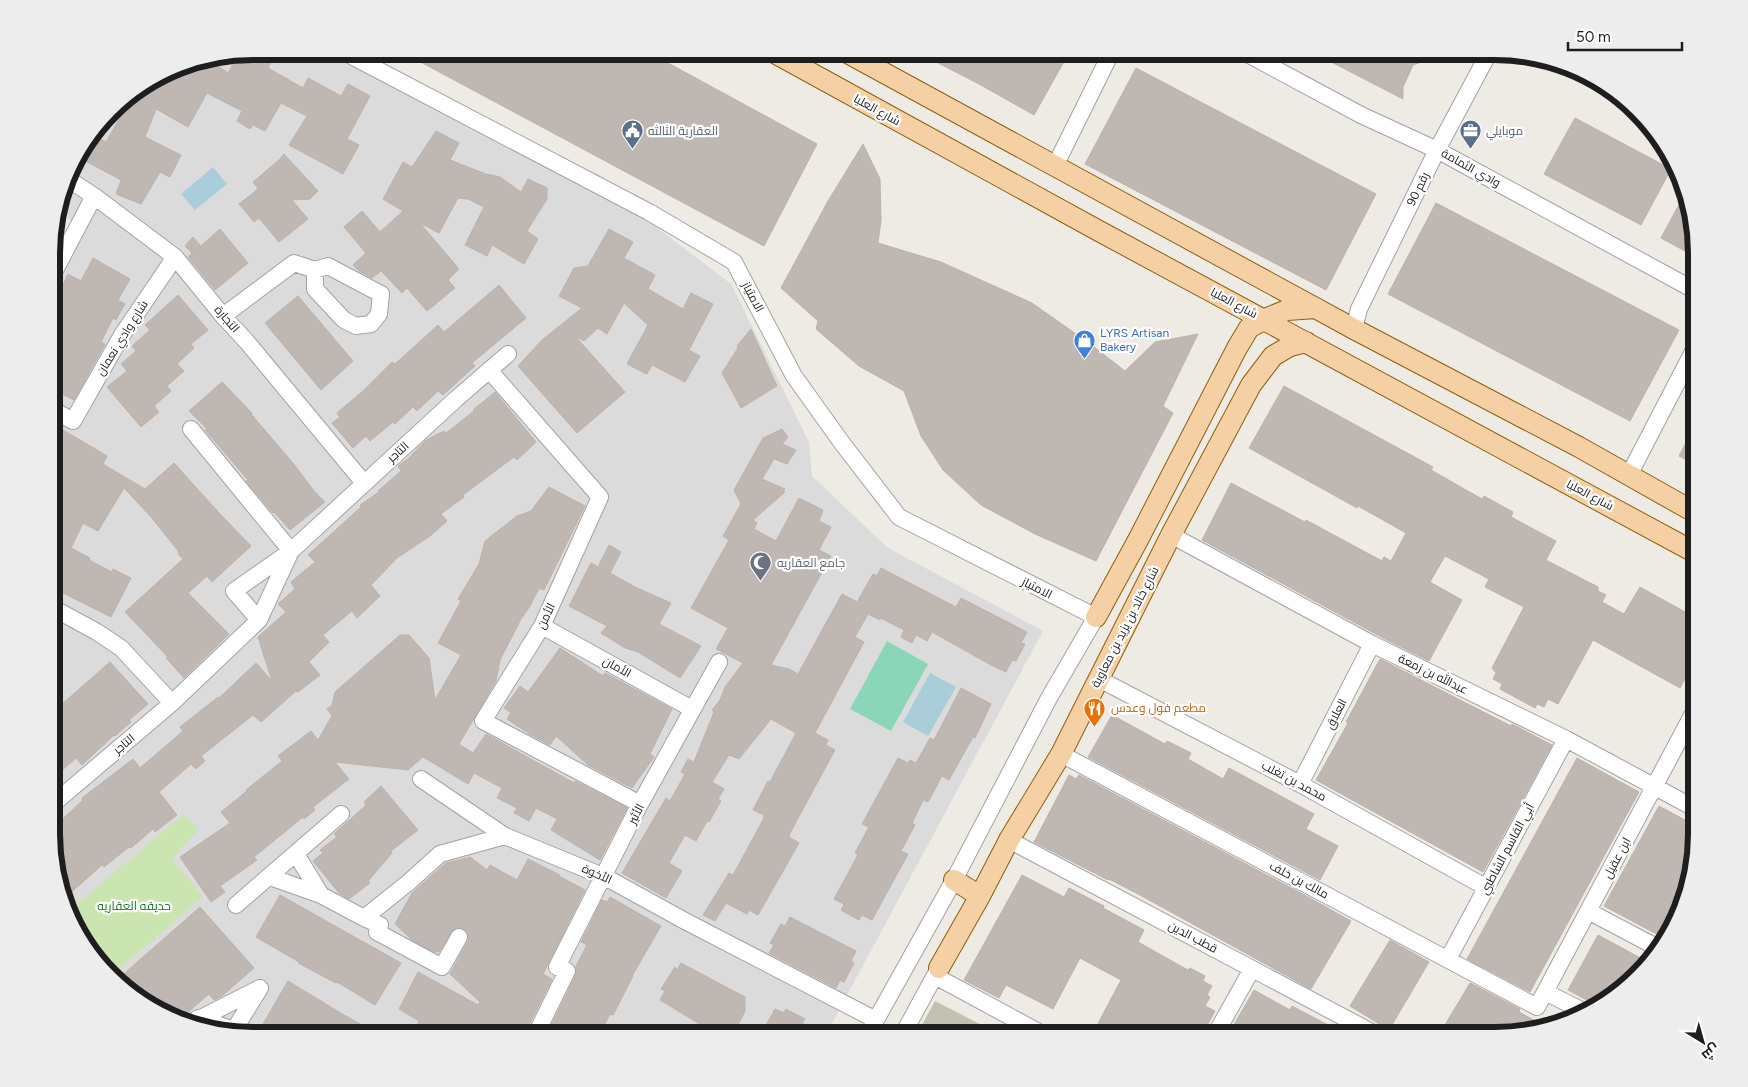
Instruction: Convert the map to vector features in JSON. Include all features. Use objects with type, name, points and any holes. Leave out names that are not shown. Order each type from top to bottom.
[{"type":"main road","name":"شارع العليا","points":[[787,60],[1099,231],[1688,549]]},
{"type":"main road","points":[[861,60],[1688,508]]},
{"type":"main road","points":[[1096,617],[1138,540],[1236,348],[1249,328],[1287,310],[1316,308]]},
{"type":"main road","name":"شارع خالد بن يزيد بن معاوية","points":[[937,972],[1009,840],[1061,754],[1172,535],[1251,385],[1273,356],[1290,346],[1306,342]]},
{"type":"main road","points":[[1226,370],[1242,371],[1248,377],[1251,385]]},
{"type":"main road","points":[[954,880],[980,896]]},
{"type":"street","name":"الامتياز","points":[[359,60],[649,212],[734,262],[794,376],[842,443],[899,517],[1096,617]]},
{"type":"street","points":[[1055,166],[1108,60]]},
{"type":"street","name":"وادي الثمامة","points":[[1259,60],[1361,115],[1437,150],[1688,287]]},
{"type":"street","name":"رقم 90","points":[[1354,329],[1359,309],[1437,150],[1485,60]]},
{"type":"street","name":"التجارة","points":[[74,183],[175,256],[223,316],[364,483]]},
{"type":"street","points":[[60,261],[94,196]]},
{"type":"street","name":"شارع وادي نعمان","points":[[60,414],[73,421],[122,335],[175,256]]},
{"type":"street","points":[[223,316],[294,263],[315,270]]},
{"type":"street","name":"التاجر","points":[[259,620],[234,591],[291,551],[508,354]]},
{"type":"street","points":[[1629,475],[1688,361]]},
{"type":"street","name":"الأمن","points":[[489,370],[600,497],[542,626],[483,721],[640,804]]},
{"type":"street","points":[[191,429],[291,551]]},
{"type":"street","name":"عبدالله بن زمعة","points":[[1172,535],[1372,644],[1566,739],[1688,805]]},
{"type":"street","name":"التاجر","points":[[60,798],[172,703],[259,620],[291,551]]},
{"type":"street","points":[[60,612],[97,632],[121,648],[172,703]]},
{"type":"street","points":[[872,1027],[954,880],[1049,698],[1096,617]]},
{"type":"street","name":"الأمان","points":[[542,626],[692,709]]},
{"type":"street","name":"العلاق","points":[[1300,784],[1372,644]]},
{"type":"street","name":"الأثير","points":[[539,1027],[567,971],[557,968],[640,804],[719,662]]},
{"type":"street","name":"محمد بن تغلب","points":[[1099,679],[1300,784],[1487,888]]},
{"type":"street","name":"ابن عقيل","points":[[1537,1007],[1688,723]]},
{"type":"street","name":"أبي القاسم الشاطبي","points":[[1448,959],[1566,739]]},
{"type":"street","name":"مالك بن خلف","points":[[1061,754],[1537,1007]]},
{"type":"street","name":"الأخوة","points":[[421,779],[505,836],[605,876],[685,921],[876,1020]]},
{"type":"street","points":[[236,905],[340,814]]},
{"type":"street","points":[[370,913],[440,854],[505,836]]},
{"type":"street","name":"قطب الدين","points":[[1009,840],[1362,1027]]},
{"type":"street","points":[[296,854],[321,895]]},
{"type":"street","points":[[270,877],[370,913],[380,925],[377,932],[442,967],[460,937]]},
{"type":"street","points":[[1588,911],[1652,945]]},
{"type":"street","points":[[1219,1027],[1252,969]]},
{"type":"street","points":[[937,972],[1029,1027]]},
{"type":"street","name":"شارع خالد بن يزيد بن معاوية","points":[[907,1027],[937,972]]},
{"type":"street","points":[[199,1019],[260,988],[240,1027]]},
{"type":"street","points":[[1545,992],[1577,1008]]},
{"type":"shaded area","points":[[241,60],[338,60],[504,136],[598,174],[660,230],[731,284],[809,442],[812,476],[888,548],[1043,631],[830,1027],[241,1027],[191,1017],[168,1007],[136,987],[108,961],[86,930],[75,908],[67,884],[60,846],[60,263],[78,226],[64,215],[70,191],[80,168],[108,126],[126,108],[146,93],[168,80],[191,70],[216,64]]},
{"type":"shaded area","points":[[935,1001],[985,1027],[921,1027]]},
{"type":"green space","points":[[887,641],[928,664],[891,731],[850,709]]},
{"type":"green space","name":"حديقه العقاريه","points":[[184,814],[198,830],[172,859],[203,897],[117,970],[93,941],[74,906]]},
{"type":"water","points":[[213,167],[227,184],[195,210],[181,194]]},
{"type":"water","points":[[930,673],[956,687],[928,736],[903,722]]},
{"type":"building","points":[[272,60],[268,68],[303,88],[308,78],[341,96],[348,84],[370,96],[347,139],[359,145],[343,174],[289,145],[307,116],[281,103],[265,131],[253,125],[250,129],[237,121],[242,111],[207,93],[188,127],[156,109],[145,137],[181,155],[170,177],[160,172],[141,204],[116,194],[121,180],[84,160],[99,138],[106,142],[125,109],[157,86],[191,70],[216,64],[228,73],[235,61]]},
{"type":"building","name":"العقارية الثالثه","points":[[417,60],[663,60],[817,144],[764,246]]},
{"type":"building","points":[[932,60],[1065,60],[1034,115]]},
{"type":"building","points":[[1327,60],[1427,60],[1413,65],[1403,87],[1403,99]]},
{"type":"building","points":[[1136,68],[1376,194],[1326,290],[1085,164]]},
{"type":"building","points":[[1575,118],[1668,167],[1670,172],[1641,225],[1544,174]]},
{"type":"building","points":[[436,131],[459,143],[450,160],[486,174],[500,177],[521,192],[528,179],[547,188],[547,199],[527,231],[538,239],[524,264],[492,245],[487,256],[465,245],[484,207],[468,199],[458,198],[439,233],[420,223],[459,269],[448,280],[455,288],[427,311],[407,288],[402,293],[381,271],[372,278],[359,271],[353,265],[366,253],[344,227],[362,211],[380,232],[403,211],[383,199],[403,162],[412,167]]},
{"type":"building","points":[[863,144],[880,179],[881,220],[878,243],[941,262],[1032,303],[1125,371],[1155,342],[1198,334],[1163,406],[1173,413],[1096,561],[1035,534],[981,505],[943,470],[921,436],[904,391],[859,366],[816,329],[818,321],[781,288],[828,201]]},
{"type":"building","points":[[284,154],[318,191],[310,199],[292,200],[308,219],[279,242],[259,218],[254,222],[239,204],[258,189],[253,182]]},
{"type":"building","points":[[1681,201],[1688,241],[1688,253],[1661,238]]},
{"type":"building","points":[[1436,203],[1679,330],[1630,421],[1388,294]]},
{"type":"building","points":[[220,229],[248,263],[215,290],[188,257],[192,253],[185,246],[193,237],[201,246]]},
{"type":"building","points":[[609,229],[633,242],[624,258],[655,275],[648,289],[683,309],[691,293],[713,304],[689,350],[700,356],[685,382],[652,365],[647,374],[627,364],[648,325],[624,303],[607,334],[598,328],[584,341],[575,336],[625,392],[577,433],[518,366],[542,340],[582,308],[559,296],[574,268],[588,266]]},
{"type":"building","points":[[93,258],[130,279],[118,300],[125,304],[116,320],[113,318],[101,342],[105,344],[74,400],[60,393],[60,291],[68,274],[81,281]]},
{"type":"building","points":[[499,285],[526,318],[472,363],[475,366],[443,395],[438,391],[417,411],[413,407],[395,424],[393,422],[370,441],[366,436],[353,448],[332,423],[340,417],[337,413],[363,391],[392,362],[395,364],[438,325],[444,332]]},
{"type":"building","points":[[178,295],[208,330],[191,344],[194,348],[177,364],[184,371],[167,386],[171,391],[154,406],[159,412],[141,427],[107,387],[127,371],[121,364],[136,351],[132,346],[150,330],[145,325]]},
{"type":"building","points":[[298,296],[353,361],[321,390],[265,323]]},
{"type":"building","points":[[751,329],[777,386],[741,408],[722,373],[738,348],[737,346]]},
{"type":"building","points":[[222,382],[252,413],[314,491],[325,502],[290,530],[246,481],[248,480],[205,430],[207,429],[189,411]]},
{"type":"building","points":[[1284,386],[1433,467],[1431,470],[1482,499],[1484,496],[1513,512],[1511,517],[1556,541],[1546,560],[1598,587],[1598,591],[1606,595],[1602,602],[1624,614],[1640,587],[1688,614],[1688,674],[1680,688],[1593,640],[1558,704],[1548,699],[1544,707],[1537,704],[1535,708],[1500,689],[1502,684],[1493,679],[1496,673],[1492,668],[1524,607],[1485,587],[1489,579],[1445,556],[1430,582],[1462,600],[1429,661],[1383,638],[1202,540],[1231,483],[1305,522],[1306,520],[1382,561],[1384,557],[1391,561],[1406,533],[1249,448]]},
{"type":"building","points":[[495,392],[536,442],[517,460],[514,457],[441,514],[447,521],[430,536],[397,558],[371,585],[380,596],[357,618],[352,611],[323,635],[329,642],[309,662],[320,675],[298,692],[296,691],[261,722],[253,715],[201,756],[205,761],[196,769],[191,764],[159,792],[177,815],[155,832],[153,829],[131,848],[129,847],[104,867],[102,865],[69,894],[60,846],[60,821],[83,800],[82,798],[133,759],[140,768],[183,731],[180,727],[219,698],[256,663],[272,681],[258,637],[286,612],[278,604],[295,589],[291,582],[315,562],[308,555],[361,507],[360,505],[379,492],[401,471],[398,466],[408,459],[426,440],[444,431],[446,433]]},
{"type":"building","points":[[60,428],[107,456],[103,464],[145,489],[174,463],[251,546],[212,582],[207,576],[188,593],[229,634],[184,678],[166,658],[168,657],[125,612],[183,559],[152,518],[124,488],[98,531],[83,523],[71,548],[112,572],[113,569],[131,578],[111,617],[60,592]]},
{"type":"building","points":[[782,429],[788,437],[782,444],[796,450],[787,464],[774,459],[762,479],[785,489],[783,491],[785,492],[753,520],[757,523],[754,529],[776,541],[799,498],[823,510],[819,521],[831,527],[819,550],[831,556],[771,665],[789,669],[798,674],[842,594],[857,602],[873,574],[877,576],[881,568],[956,607],[961,598],[1027,632],[1021,643],[1025,644],[1016,661],[1012,660],[1006,672],[932,632],[927,641],[916,635],[912,643],[901,637],[904,630],[881,618],[880,620],[868,614],[855,637],[864,642],[815,733],[828,740],[826,745],[835,750],[790,833],[789,837],[799,843],[758,915],[749,910],[747,914],[726,903],[715,921],[703,915],[729,873],[733,875],[763,820],[764,815],[753,810],[796,733],[771,719],[739,759],[729,755],[712,782],[724,789],[718,799],[721,801],[696,841],[685,835],[669,863],[682,871],[666,898],[622,873],[666,798],[670,801],[685,774],[681,772],[688,759],[694,762],[714,712],[712,710],[720,700],[725,687],[743,663],[716,649],[728,628],[691,608],[729,540],[723,536],[741,504],[734,490],[763,438]]},
{"type":"building","points":[[1688,439],[1688,461],[1679,456]]},
{"type":"building","points":[[549,487],[585,506],[544,590],[539,588],[521,619],[500,660],[496,681],[459,744],[473,753],[486,734],[574,783],[575,781],[627,808],[600,860],[551,830],[557,819],[536,808],[529,821],[514,813],[517,808],[497,798],[502,788],[474,773],[468,784],[423,757],[408,770],[335,762],[349,779],[313,807],[315,810],[304,819],[303,817],[254,857],[257,860],[220,886],[225,892],[211,902],[180,857],[230,823],[221,812],[282,761],[278,756],[311,731],[318,740],[332,716],[327,709],[332,705],[335,692],[400,635],[409,635],[429,658],[435,700],[461,655],[438,643],[461,601],[458,599],[479,564],[485,541],[517,516],[531,511]]},
{"type":"building","points":[[609,545],[621,552],[610,573],[635,587],[671,603],[659,624],[701,646],[680,678],[638,652],[625,648],[601,633],[607,626],[569,606],[591,563],[598,567]]},
{"type":"building","points":[[560,648],[603,676],[605,673],[672,709],[650,754],[654,757],[632,788],[588,765],[556,736],[550,745],[507,719],[511,713],[504,708],[520,686],[528,692]]},
{"type":"building","points":[[1380,659],[1552,745],[1483,872],[1316,780],[1348,723],[1346,722]]},
{"type":"building","points":[[110,662],[148,704],[129,720],[131,722],[82,765],[76,758],[60,772],[60,706]]},
{"type":"building","points":[[961,688],[991,704],[975,738],[973,737],[949,780],[942,776],[928,802],[923,800],[912,823],[915,825],[901,851],[908,854],[872,920],[862,915],[859,920],[841,910],[844,904],[834,899],[858,855],[855,853],[869,827],[862,824],[898,758],[908,763],[910,760],[916,763],[930,738],[934,740]]},
{"type":"building","points":[[1112,715],[1165,744],[1167,741],[1191,753],[1188,759],[1223,779],[1229,768],[1314,814],[1306,829],[1338,846],[1320,880],[1088,757]]},
{"type":"building","points":[[1577,758],[1639,792],[1530,992],[1467,959]]},
{"type":"building","points":[[1069,775],[1076,779],[1079,775],[1351,921],[1311,989],[1138,894],[1034,842]]},
{"type":"building","points":[[381,786],[418,830],[391,851],[392,853],[368,881],[370,883],[349,899],[339,893],[313,861],[323,853],[320,850],[337,837],[334,834],[366,805],[364,802]]},
{"type":"building","points":[[1659,806],[1688,822],[1688,846],[1678,896],[1659,935],[1604,906]]},
{"type":"building","points":[[470,857],[487,870],[490,865],[517,880],[528,859],[585,890],[543,974],[552,979],[528,1027],[416,1027],[419,1021],[399,1009],[418,972],[478,1005],[480,1002],[450,974],[468,941],[469,936],[464,929],[458,927],[454,929],[439,952],[434,952],[412,940],[395,924],[412,893],[446,863]]},
{"type":"building","points":[[1022,875],[1064,897],[1069,888],[1144,930],[1138,942],[1188,970],[1190,968],[1205,976],[1203,981],[1212,986],[1207,995],[1210,997],[1205,1006],[1215,1011],[1206,1027],[1096,1027],[1121,980],[1080,958],[1053,1009],[1006,985],[999,998],[964,980]]},
{"type":"building","points":[[280,895],[401,963],[375,1005],[337,982],[298,963],[256,937]]},
{"type":"building","points":[[610,897],[661,926],[632,976],[613,1015],[610,1014],[604,1027],[550,1027],[576,975],[576,966],[587,945],[581,942],[602,900],[607,902]]},
{"type":"building","points":[[200,907],[254,968],[222,996],[214,1000],[209,994],[185,1015],[157,1001],[122,975]]},
{"type":"building","points":[[790,917],[856,951],[851,961],[854,963],[844,982],[840,980],[836,988],[769,953],[774,945],[770,943],[781,924],[785,926]]},
{"type":"building","points":[[1598,935],[1642,959],[1622,979],[1590,1002],[1568,990]]},
{"type":"building","points":[[1390,940],[1429,962],[1391,1027],[1384,1027],[1350,1006]]},
{"type":"building","points":[[681,963],[745,997],[745,1011],[737,1027],[716,1027],[713,1025],[712,1027],[704,1027],[660,1000],[665,991],[661,989],[675,967],[677,970]]},
{"type":"building","points":[[288,981],[365,1027],[261,1027]]},
{"type":"building","points":[[1470,983],[1520,1009],[1519,1012],[1537,1022],[1507,1027],[1444,1027]]},
{"type":"building","points":[[1254,990],[1290,1010],[1292,1006],[1332,1027],[1233,1027]]},
{"type":"building","points":[[775,1009],[784,1013],[786,1009],[805,1019],[802,1023],[810,1027],[765,1027]]},
{"type":"place","name":"العقارية الثالثه","points":[[632,150]]},
{"type":"place","name":"موبايلي","points":[[1470,150]]},
{"type":"place","name":"LYRS Artisan Bakery","points":[[1084,359]]},
{"type":"place","name":"جامع العقاريه","points":[[761,582]]},
{"type":"place","name":"مطعم فول وعدس","points":[[1095,727]]}]
